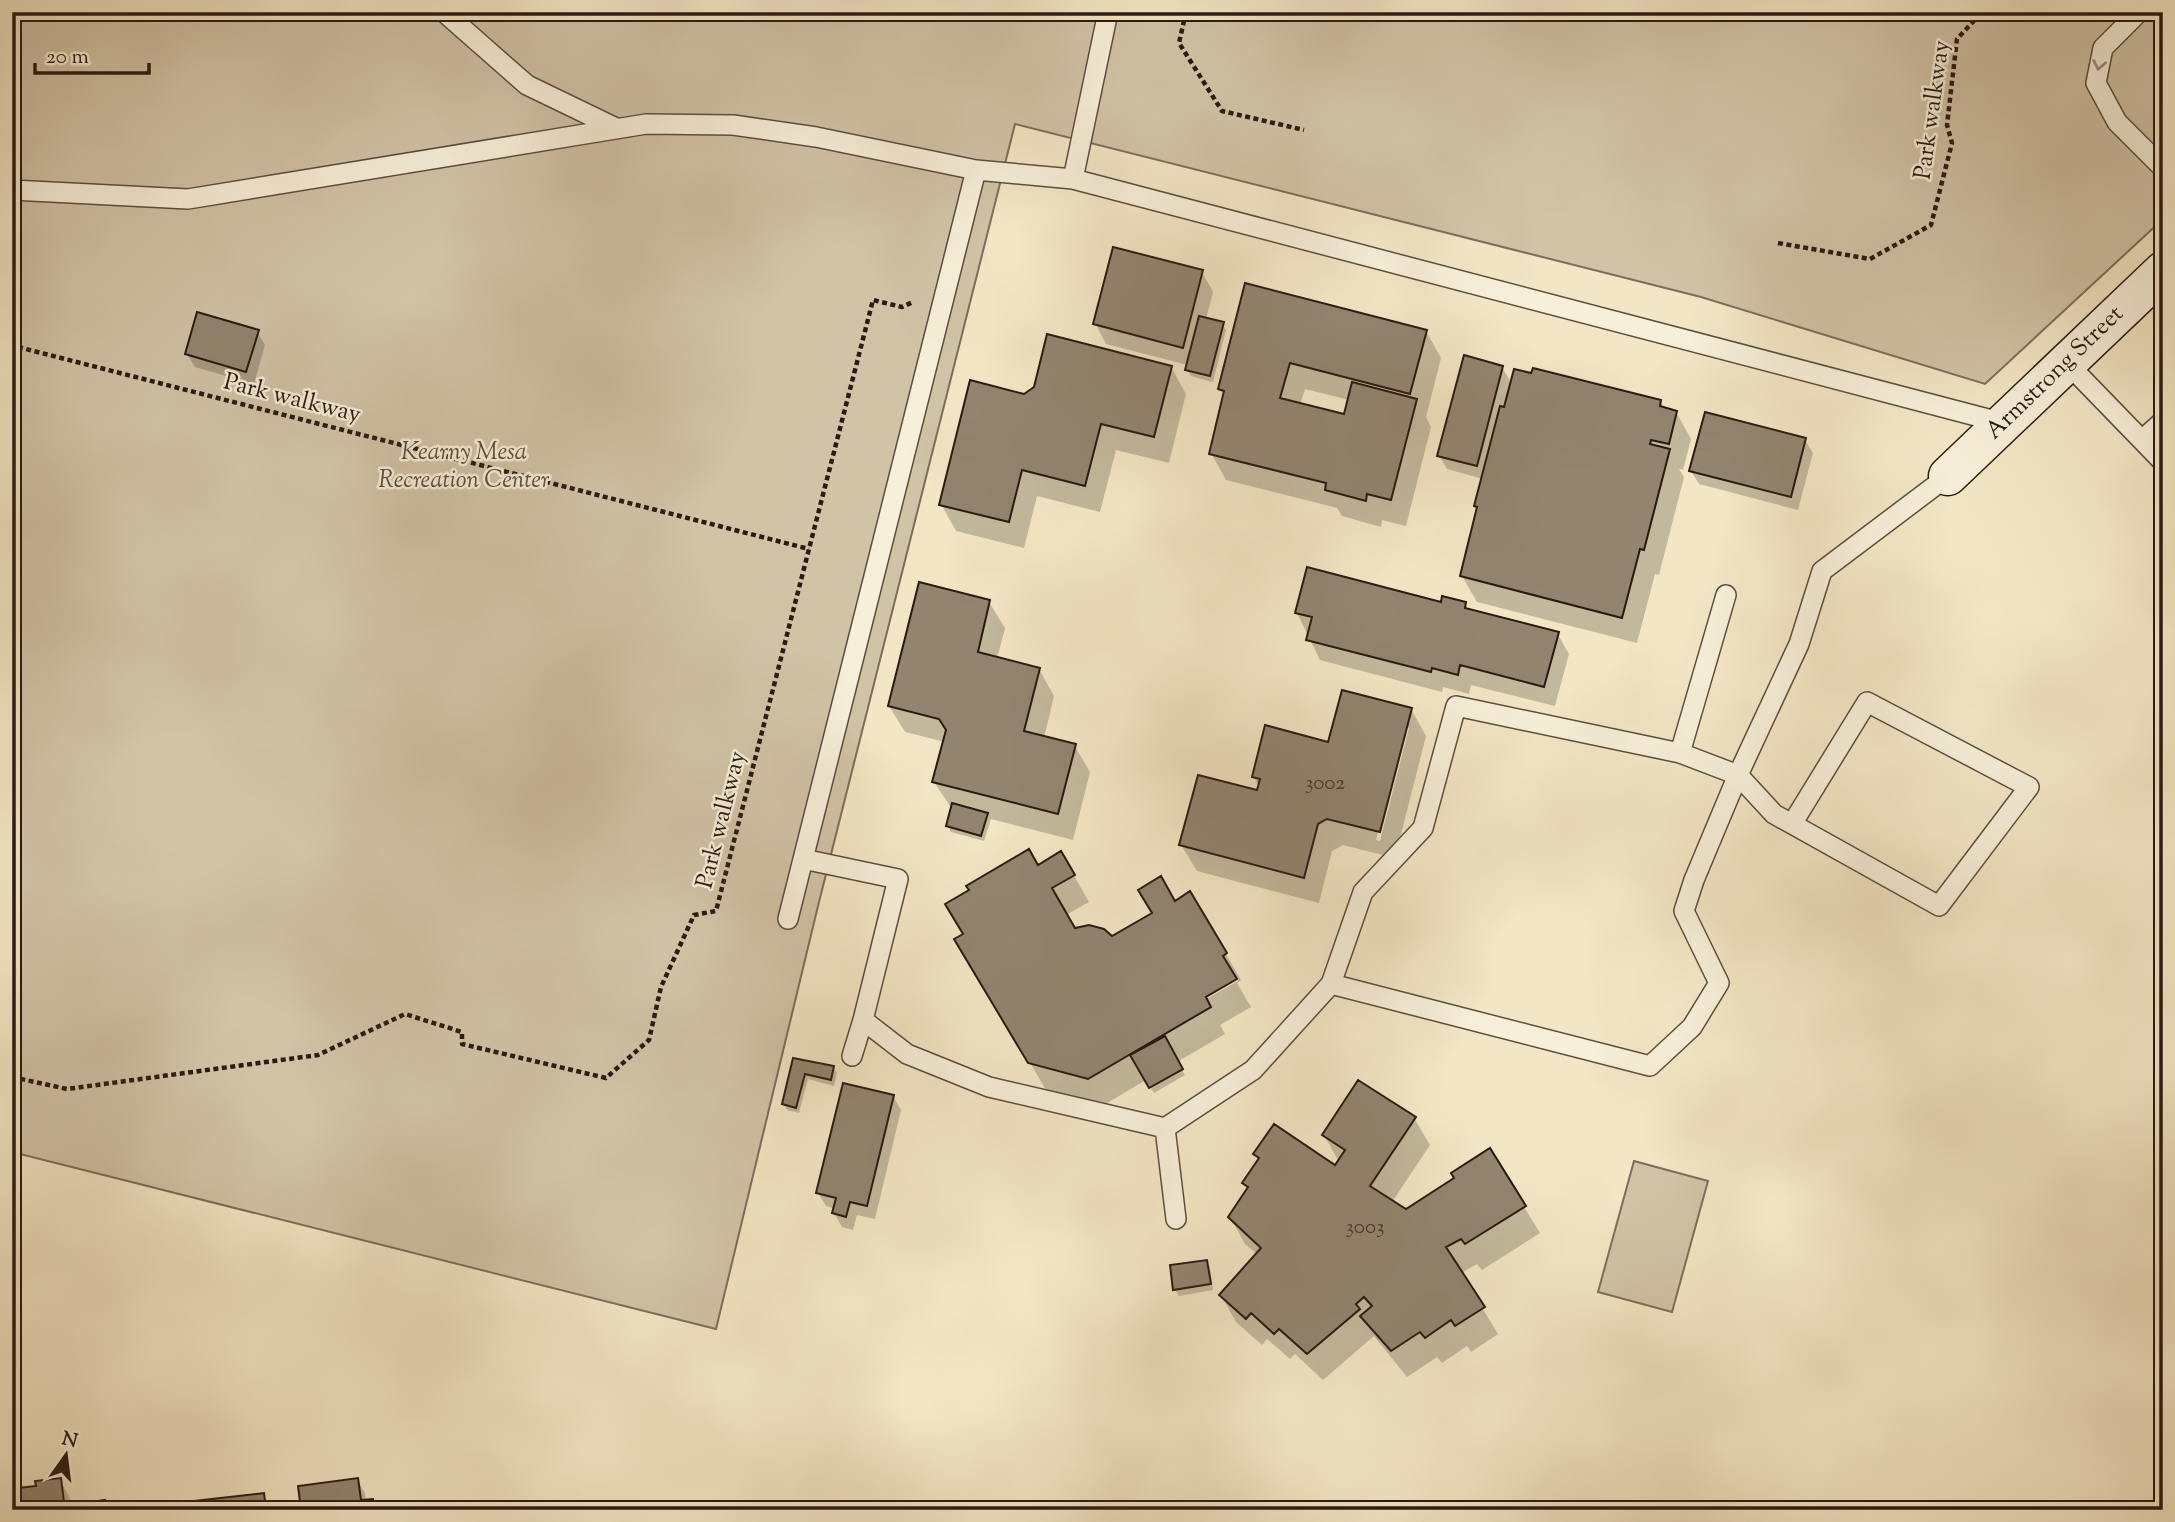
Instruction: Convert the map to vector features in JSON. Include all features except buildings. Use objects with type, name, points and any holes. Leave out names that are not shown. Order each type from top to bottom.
[{"type":"street","name":"Armstrong Street","points":[[1948,476],[2163,271]]},
{"type":"lane","points":[[444,12],[527,85],[616,128]]},
{"type":"lane","points":[[1073,179],[1108,12]]},
{"type":"lane","points":[[2139,12],[2103,48],[2096,83],[2117,122],[2163,168]]},
{"type":"lane","points":[[12,190],[188,199],[616,128],[646,124],[733,125],[816,137],[976,170],[1073,179],[2003,423]]},
{"type":"lane","points":[[788,919],[976,170]]},
{"type":"lane","points":[[2067,363],[2163,462]]},
{"type":"lane","points":[[2142,440],[2163,421]]},
{"type":"lane","points":[[1331,984],[1650,1066],[1692,1027],[1720,983],[1684,911],[1694,880],[1738,775],[1799,644],[1822,571],[1948,476]]},
{"type":"lane","points":[[1680,753],[1726,596]]},
{"type":"lane","points":[[863,1020],[907,1054],[989,1087],[1165,1128],[1253,1070],[1331,984],[1363,892],[1423,828],[1456,706],[1680,753],[1738,775],[1774,814],[1791,824],[1939,906],[2029,787],[1867,702],[1791,824]]},
{"type":"lane","points":[[803,859],[898,879],[852,1056]]},
{"type":"lane","points":[[1165,1128],[1176,1219]]},
{"type":"path","points":[[1186,12],[1179,43],[1222,111],[1304,130]]},
{"type":"path","name":"Park walkway","points":[[1777,243],[1870,259],[1931,225],[1952,143],[1947,125],[1957,38],[1982,12]]},
{"type":"path","name":"Park walkway","points":[[12,1077],[66,1089],[318,1055],[405,1014],[462,1032],[462,1044],[606,1078],[649,1040],[662,987],[694,915],[716,911],[873,300],[902,307],[913,302],[916,290]]},
{"type":"path","name":"Park walkway","points":[[12,341],[18,347],[809,549]]},
{"type":"green space","name":"Kearny Mesa Recreation Center","points":[[12,12],[2163,12],[2163,219],[1985,384],[1701,297],[1015,124],[818,906],[716,1329],[12,1152]]},
{"type":"green space","points":[[1634,1161],[1708,1181],[1672,1312],[1598,1292]]}]
